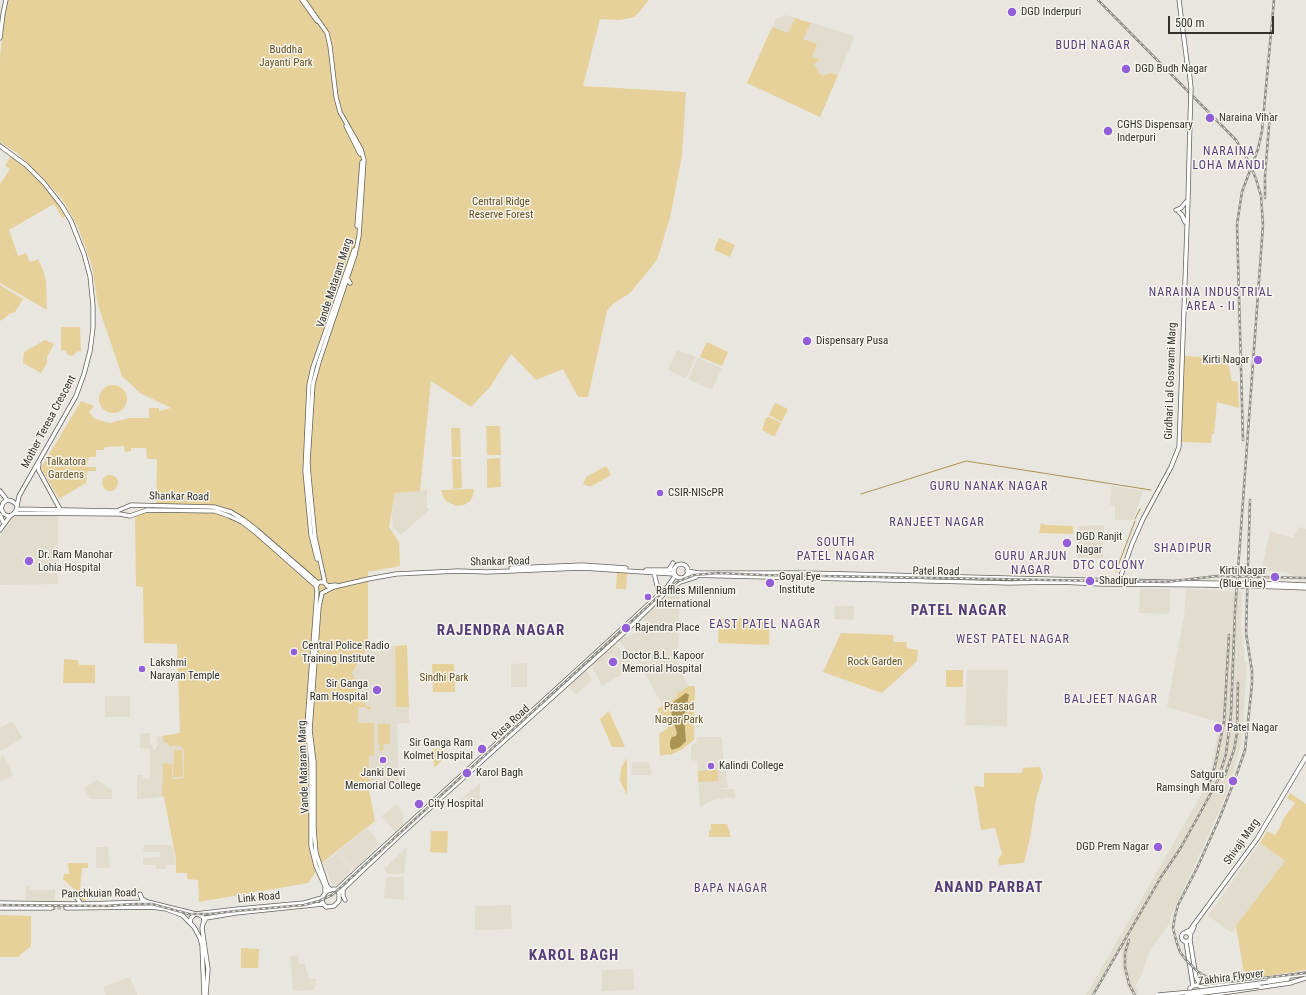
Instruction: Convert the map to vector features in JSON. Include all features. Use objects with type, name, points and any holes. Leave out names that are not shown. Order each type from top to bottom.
[{"type":"main road","points":[[0,17],[5,0]]},
{"type":"main road","points":[[0,38],[5,0]]},
{"type":"main road","name":"Vande Mataram Marg","points":[[303,0],[327,33],[337,102],[340,112],[359,146],[364,160],[359,236],[355,255],[313,384],[308,462],[315,537],[323,585]]},
{"type":"main road","name":"Vande Mataram Marg","points":[[303,0],[325,34],[328,43],[334,97],[340,116],[360,153],[362,160],[356,243],[313,367],[309,385],[305,471],[311,535],[323,585]]},
{"type":"main road","points":[[1180,0],[1189,85],[1187,194]]},
{"type":"main road","name":"Mother Teresa Crescent","points":[[0,145],[16,155],[40,176],[63,205],[74,224],[84,248],[90,268],[94,294],[95,330],[86,372],[74,404],[38,466],[40,474]]},
{"type":"main road","name":"Mother Teresa Crescent","points":[[0,145],[34,173],[54,194],[62,206],[71,221],[82,246],[90,276],[92,292],[93,328],[90,351],[84,374],[72,402],[19,496],[17,507]]},
{"type":"main road","name":"Girdhari Lal Goswami Marg","points":[[1185,246],[1187,194]]},
{"type":"main road","name":"Girdhari Lal Goswami Marg","points":[[1118,582],[1128,549],[1140,520],[1169,466],[1177,446],[1187,194]]},
{"type":"main road","points":[[1185,222],[1182,215],[1178,211],[1186,202]]},
{"type":"main road","points":[[347,278],[350,283]]},
{"type":"main road","points":[[33,473],[38,472],[40,474],[61,511]]},
{"type":"main road","points":[[0,492],[7,500],[12,501],[17,507],[61,511],[117,511],[128,506],[134,506],[137,513],[132,516],[120,514],[2,514]]},
{"type":"main road","points":[[0,492],[3,503],[1,509],[3,522],[0,527]]},
{"type":"main road","name":"Mother Teresa Crescent","points":[[12,501],[19,496]]},
{"type":"main road","points":[[3,503],[7,500]]},
{"type":"main road","points":[[55,510],[58,505]]},
{"type":"main road","name":"Shankar Road","points":[[134,506],[214,507],[231,512],[257,530],[323,585]]},
{"type":"main road","points":[[0,530],[17,507]]},
{"type":"main road","points":[[124,509],[128,515]]},
{"type":"main road","name":"Shankar Road","points":[[137,513],[147,510],[199,510],[214,511],[230,516],[242,522],[323,585],[334,585],[391,572],[447,569],[491,569],[582,565],[654,573],[675,573]]},
{"type":"main road","points":[[668,571],[673,563]]},
{"type":"main road","points":[[681,565],[685,567],[687,573],[680,578],[675,573],[677,566],[681,565]]},
{"type":"main road","name":"Shankar Road","points":[[643,571],[668,571],[675,573]]},
{"type":"main road","points":[[654,573],[659,593]]},
{"type":"main road","name":"Pusa Road","points":[[336,890],[492,744],[625,626],[665,588],[675,573]]},
{"type":"main road","name":"Patel Road","points":[[687,573],[808,573],[1206,584]]},
{"type":"main road","name":"Patel Road","points":[[687,573],[701,576],[1118,582],[1176,581],[1206,584]]},
{"type":"main road","name":"Pusa Road","points":[[339,893],[399,836],[627,630],[667,591],[680,582],[701,576]]},
{"type":"main road","points":[[1206,584],[1306,587]]},
{"type":"main road","points":[[323,585],[322,593],[318,591],[323,585]]},
{"type":"main road","points":[[658,588],[665,588]]},
{"type":"main road","name":"Vande Mataram Marg","points":[[318,591],[307,725],[312,762],[316,854],[327,886],[331,890]]},
{"type":"main road","name":"Vande Mataram Marg","points":[[309,739],[319,607],[322,593]]},
{"type":"main road","name":"Shivaji Marg","points":[[1188,934],[1260,834],[1306,757]]},
{"type":"main road","name":"Shivaji Marg","points":[[1188,934],[1192,931],[1261,836],[1306,761]]},
{"type":"main road","name":"Vande Mataram Marg","points":[[312,762],[311,846],[316,866],[325,886],[325,892]]},
{"type":"main road","points":[[343,889],[343,896],[345,900]]},
{"type":"main road","points":[[331,890],[336,890],[339,893],[339,899],[335,905],[328,907],[323,904],[322,898],[325,892],[331,890]]},
{"type":"main road","points":[[140,894],[143,900],[148,902]]},
{"type":"main road","points":[[75,896],[80,904]]},
{"type":"main road","name":"Link Road","points":[[197,914],[304,903],[322,898]]},
{"type":"main road","name":"Panchkuian Road","points":[[0,903],[80,904],[148,902],[197,914]]},
{"type":"main road","name":"Link Road","points":[[203,923],[206,918],[236,913],[323,904]]},
{"type":"main road","name":"Panchkuian Road","points":[[66,908],[141,906],[166,909],[182,916],[192,926]]},
{"type":"main road","name":"Panchkuian Road","points":[[0,908],[52,908]]},
{"type":"main road","points":[[197,914],[202,916],[202,928],[208,969],[205,995],[202,945],[200,938],[192,926],[191,918],[193,915],[197,914]]},
{"type":"main road","points":[[192,926],[200,927],[203,923]]},
{"type":"main road","points":[[1188,941],[1183,941],[1181,937],[1184,933],[1188,934],[1193,986],[1190,988],[1189,995]]},
{"type":"main road","points":[[1188,941],[1196,977],[1203,992],[1202,995]]},
{"type":"main road","points":[[1193,986],[1197,985],[1201,987],[1306,976]]},
{"type":"main road","points":[[1211,995],[1290,983],[1306,976]]},
{"type":"main road","name":"Zakhira Flyover","points":[[1189,995],[1306,976]]},
{"type":"main road","name":"Zakhira Flyover","points":[[1158,995],[1296,981]]},
{"type":"shaded area","points":[[786,15],[855,36],[820,117],[747,83],[776,19]]},
{"type":"shaded area","points":[[677,350],[696,357],[686,378],[668,370]]},
{"type":"shaded area","points":[[698,358],[722,368],[712,390],[688,379]]},
{"type":"shaded area","points":[[1112,486],[1143,491],[1133,520],[1115,520],[1115,505],[1110,505]]},
{"type":"shaded area","points":[[427,490],[427,508],[430,509],[401,535],[393,528],[392,512],[395,493]]},
{"type":"shaded area","name":"Dr. Ram Manohar Lohia Hospital","points":[[22,514],[58,516],[58,584],[0,585],[0,537],[10,519]]},
{"type":"shaded area","points":[[1104,525],[1103,558],[1078,558],[1078,526]]},
{"type":"shaded area","points":[[1299,527],[1306,529],[1306,576],[1294,576],[1285,572],[1261,571],[1270,531],[1293,538]]},
{"type":"shaded area","name":"Rajendra Place","points":[[677,586],[681,586],[679,602],[678,667],[689,686],[676,694],[677,697],[662,705],[640,663],[618,640],[624,634],[627,637],[647,626],[643,618]]},
{"type":"shaded area","points":[[1140,588],[1170,589],[1169,614],[1139,613]]},
{"type":"shaded area","points":[[1186,589],[1242,592],[1241,626],[1244,662],[1247,663],[1242,741],[1227,793],[1170,918],[1170,923],[1153,946],[1140,978],[1135,986],[1139,994],[1132,995],[1127,986],[1122,967],[1122,951],[1120,950],[1094,995],[1086,995],[1196,804],[1206,786],[1211,771],[1218,732],[1218,722],[1167,707],[1184,616]]},
{"type":"shaded area","points":[[835,606],[854,606],[854,620],[834,619]]},
{"type":"shaded area","name":"Doctor B.L. Kapoor Memorial Hospital","points":[[615,644],[626,655],[634,667],[602,686],[591,665]]},
{"type":"shaded area","points":[[395,646],[396,707],[409,707],[409,723],[397,724],[399,788],[369,789],[369,755],[374,755],[374,723],[358,723],[358,706],[366,706],[352,673],[368,647]]},
{"type":"shaded area","points":[[527,663],[527,687],[511,687],[511,664]]},
{"type":"shaded area","points":[[586,670],[592,680],[576,695],[568,687]]},
{"type":"shaded area","points":[[967,670],[1008,670],[1007,726],[965,725]]},
{"type":"shaded area","points":[[686,693],[689,695],[684,718],[686,741],[680,747],[672,750],[670,747],[670,741],[672,737],[676,736],[677,733],[672,717],[672,703]]},
{"type":"shaded area","points":[[105,696],[130,696],[130,717],[105,717]]},
{"type":"shaded area","points":[[12,721],[23,738],[1,751],[0,728]]},
{"type":"shaded area","points":[[140,733],[150,733],[150,745],[152,745],[153,749],[156,749],[156,746],[158,746],[157,737],[180,733],[184,749],[184,778],[172,779],[172,795],[137,799],[137,775],[143,775],[143,779],[150,778],[150,749],[140,748]]},
{"type":"shaded area","name":"Kalindi College","points":[[697,737],[722,737],[728,788],[716,789],[734,789],[736,797],[732,799],[731,797],[713,800],[700,807],[697,761],[691,760],[691,746],[696,742]]},
{"type":"shaded area","points":[[3,755],[13,775],[0,782],[0,757]]},
{"type":"shaded area","points":[[632,762],[649,762],[651,775],[631,775]]},
{"type":"shaded area","points":[[97,780],[112,790],[112,799],[90,799],[84,788]]},
{"type":"shaded area","points":[[480,783],[480,803],[456,803]]},
{"type":"shaded area","points":[[397,804],[402,811],[404,824],[395,832],[382,816]]},
{"type":"shaded area","points":[[367,828],[380,843],[354,870],[337,852]]},
{"type":"shaded area","points":[[1260,843],[1285,861],[1232,933],[1208,916]]},
{"type":"shaded area","points":[[144,845],[172,845],[176,863],[175,865],[166,865],[166,869],[156,869],[156,865],[143,865],[143,858],[161,857],[160,852],[143,852]]},
{"type":"shaded area","points":[[96,847],[108,847],[110,868],[96,868]]},
{"type":"shaded area","points":[[407,847],[404,874],[388,874],[384,869]]},
{"type":"shaded area","points":[[337,853],[352,869],[338,884],[332,884],[323,863]]},
{"type":"shaded area","points":[[389,877],[404,877],[404,900],[384,898],[385,881]]},
{"type":"shaded area","points":[[26,885],[30,885],[30,890],[55,890],[55,902],[25,902]]},
{"type":"shaded area","points":[[511,905],[512,929],[475,930],[475,906]]},
{"type":"shaded area","points":[[298,955],[299,964],[305,964],[309,979],[317,979],[314,990],[293,991],[290,956]]},
{"type":"shaded area","points":[[633,969],[634,990],[602,991],[602,970]]},
{"type":"shaded area","points":[[130,977],[137,995],[106,995],[103,987]]},
{"type":"green space","name":"Central Ridge Reserve Forest","points":[[9,0],[649,0],[635,17],[620,20],[600,19],[583,86],[686,92],[682,155],[670,218],[657,260],[630,293],[613,304],[607,311],[588,397],[578,397],[563,369],[536,380],[511,354],[490,387],[471,407],[431,381],[420,491],[395,493],[389,527],[399,542],[400,566],[368,572],[368,647],[352,673],[366,706],[371,707],[371,709],[366,709],[366,707],[358,707],[358,723],[374,723],[374,755],[369,756],[369,789],[375,821],[323,862],[308,883],[199,902],[198,880],[187,879],[187,873],[176,873],[176,859],[164,797],[166,796],[162,797],[163,763],[172,764],[172,779],[184,778],[184,749],[181,748],[181,746],[169,746],[169,743],[165,743],[162,736],[180,733],[177,644],[144,643],[143,587],[136,586],[135,518],[141,513],[156,513],[157,459],[147,459],[146,448],[131,448],[131,451],[125,452],[124,446],[105,447],[104,450],[96,450],[96,457],[89,457],[87,467],[96,467],[96,471],[87,471],[86,483],[59,499],[41,468],[81,401],[94,406],[89,412],[94,418],[110,423],[129,418],[149,418],[149,408],[159,408],[159,411],[171,408],[140,393],[122,376],[98,305],[92,266],[78,227],[62,199],[41,176],[17,153],[0,142],[0,58],[4,15]]},
{"type":"green space","points":[[795,18],[811,23],[803,39],[817,44],[812,57],[820,59],[814,64],[819,73],[823,76],[830,73],[838,75],[820,117],[747,83],[772,27],[788,33]]},
{"type":"green space","points":[[11,156],[25,166],[41,182],[67,215],[62,218],[54,204],[9,230],[18,256],[26,253],[30,262],[38,259],[44,272],[46,282],[47,310],[0,283],[0,184],[10,169],[5,166]]},
{"type":"green space","points":[[719,238],[735,245],[730,257],[714,250]]},
{"type":"green space","points":[[0,285],[23,299],[15,312],[9,314],[0,321]]},
{"type":"green space","points":[[61,327],[80,327],[81,351],[76,352],[71,356],[67,354],[66,351],[61,350]]},
{"type":"green space","points":[[45,340],[54,344],[47,357],[47,363],[41,373],[23,363],[24,352]]},
{"type":"green space","points":[[707,342],[728,352],[722,366],[700,357]]},
{"type":"green space","points":[[1184,356],[1226,358],[1232,381],[1238,382],[1239,408],[1217,402],[1214,434],[1212,434],[1211,443],[1182,442]]},
{"type":"green space","points":[[113,385],[119,386],[123,389],[126,393],[126,405],[123,409],[119,412],[113,413],[107,412],[103,409],[100,405],[99,399],[100,393],[103,389],[107,386]]},
{"type":"green space","points":[[775,403],[788,409],[782,421],[769,415]]},
{"type":"green space","points":[[769,417],[781,423],[775,436],[762,430],[766,418]]},
{"type":"green space","points":[[486,426],[500,426],[501,455],[487,455]]},
{"type":"green space","points":[[451,428],[460,428],[461,457],[452,457]]},
{"type":"green space","points":[[500,458],[501,487],[487,488],[487,459]]},
{"type":"green space","points":[[452,459],[461,459],[462,488],[453,489]]},
{"type":"green space","points":[[606,466],[611,475],[592,486],[583,484],[586,477]]},
{"type":"green space","points":[[110,475],[117,480],[118,483],[113,490],[110,491],[103,486],[102,483],[107,476]]},
{"type":"green space","points":[[474,489],[473,496],[470,501],[464,505],[456,506],[446,501],[441,490]]},
{"type":"green space","points":[[1041,523],[1046,525],[1073,526],[1073,534],[1039,533]]},
{"type":"green space","points":[[617,573],[627,573],[626,589],[616,589]]},
{"type":"green space","points":[[719,618],[770,618],[769,645],[718,643]]},
{"type":"green space","name":"Rock Garden","points":[[841,633],[893,635],[894,642],[906,642],[907,648],[918,650],[917,661],[882,693],[823,672]]},
{"type":"green space","points":[[407,645],[409,707],[396,707],[395,646]]},
{"type":"green space","points":[[64,659],[78,660],[79,665],[95,665],[95,683],[63,683]]},
{"type":"green space","name":"Sindhi Park","points":[[432,664],[454,664],[455,692],[433,692]]},
{"type":"green space","points":[[946,670],[963,670],[963,687],[946,687]]},
{"type":"green space","name":"Prasad Nagar Park","points":[[689,686],[695,686],[694,740],[681,750],[670,755],[660,756],[659,734],[668,728],[657,709],[677,697],[676,694]]},
{"type":"green space","points":[[609,711],[625,747],[612,747],[600,719]]},
{"type":"green space","points":[[378,724],[390,724],[390,744],[383,744],[383,751],[379,751],[380,745],[378,744]]},
{"type":"green space","points":[[443,748],[448,754],[434,768],[433,749]]},
{"type":"green space","points":[[174,750],[182,750],[183,777],[173,777]]},
{"type":"green space","points":[[626,759],[627,795],[620,781],[621,768]]},
{"type":"green space","points":[[1040,767],[1043,776],[1036,799],[1031,833],[1024,863],[999,865],[998,859],[1002,854],[995,828],[981,830],[974,786],[984,787],[984,773],[1022,773],[1023,768]]},
{"type":"green space","points":[[718,770],[718,781],[698,782],[698,771]]},
{"type":"green space","points":[[1290,793],[1306,804],[1306,970],[1261,977],[1260,975],[1254,975],[1254,978],[1245,979],[1236,926],[1285,861],[1260,843],[1267,831],[1275,835],[1284,818],[1295,803],[1287,798]]},
{"type":"green space","points":[[711,824],[727,824],[731,837],[709,837]]},
{"type":"green space","points":[[431,831],[448,831],[447,853],[430,852]]},
{"type":"green space","points":[[68,863],[88,863],[88,868],[82,868],[80,891],[85,895],[86,901],[81,901],[74,889],[63,879],[64,874],[69,874]]},
{"type":"green space","points":[[0,915],[31,916],[31,946],[18,957],[0,957]]},
{"type":"green space","points":[[241,948],[259,949],[258,968],[241,968]]},
{"type":"waterway","points":[[861,494],[966,461],[1151,490]]},
{"type":"waterway","points":[[1135,519],[1140,509]]},
{"type":"waterway","points":[[1116,571],[1135,521]]},
{"type":"tunnel","points":[[52,908],[66,908]]},
{"type":"railway","points":[[1093,995],[1161,877],[1180,849],[1199,815],[1218,780],[1226,754],[1231,714],[1235,611],[1263,225],[1261,196],[1256,179],[1249,162],[1236,140],[1098,0]]},
{"type":"railway","points":[[1243,440],[1237,224],[1242,192],[1258,149],[1262,131],[1274,0]]},
{"type":"railway","points":[[1265,198],[1265,175],[1270,114]]},
{"type":"railway","points":[[1250,500],[1246,633],[1252,671],[1252,684],[1245,750],[1220,817],[1197,868],[1178,905],[1173,928],[1180,952],[1197,971],[1210,979],[1228,982],[1306,973]]},
{"type":"railway","points":[[0,905],[107,906],[152,904],[189,914],[210,914],[304,905],[319,901],[332,895],[660,595],[679,581],[694,575],[718,573],[1166,582],[1217,576],[1306,578]]},
{"type":"railway","points":[[1207,791],[1215,766],[1224,722],[1229,635]]},
{"type":"railway","points":[[1225,775],[1234,750],[1237,733],[1238,683]]},
{"type":"railway","points":[[1129,940],[1125,953],[1125,967],[1129,984],[1135,995]]},
{"type":"place","name":"DGD Inderpuri","points":[[1012,12]]},
{"type":"place","name":"DGD Budh Nagar","points":[[1126,69]]},
{"type":"place","name":"Naraina Vihar","points":[[1210,118]]},
{"type":"place","name":"CGHS Dispensary Inderpuri","points":[[1108,131]]},
{"type":"place","name":"Dispensary Pusa","points":[[807,341]]},
{"type":"place","name":"Kirti Nagar","points":[[1258,360]]},
{"type":"place","name":"CSIR-NIScPR","points":[[660,493]]},
{"type":"place","name":"DGD Ranjit Nagar","points":[[1067,543]]},
{"type":"place","name":"Dr. Ram Manohar Lohia Hospital","points":[[29,561]]},
{"type":"place","name":"Kirti Nagar (Blue Line)","points":[[1275,577]]},
{"type":"place","name":"Shadipur","points":[[1090,581]]},
{"type":"place","name":"Goyal Eye Institute","points":[[770,583]]},
{"type":"place","name":"Raffles Millennium International","points":[[648,597]]},
{"type":"place","name":"Rajendra Place","points":[[626,628]]},
{"type":"place","name":"Central Police Radio Training Institute","points":[[294,652]]},
{"type":"place","name":"Doctor B.L. Kapoor Memorial Hospital","points":[[613,662]]},
{"type":"place","name":"Lakshmi Narayan Temple","points":[[142,669]]},
{"type":"place","name":"Sir Ganga Ram Hospital","points":[[377,690]]},
{"type":"place","name":"Patel Nagar","points":[[1218,728]]},
{"type":"place","name":"Sir Ganga Ram Kolmet Hospital","points":[[482,749]]},
{"type":"place","name":"Janki Devi Memorial College","points":[[383,760]]},
{"type":"place","name":"Kalindi College","points":[[711,766]]},
{"type":"place","name":"Karol Bagh","points":[[467,773]]},
{"type":"place","name":"Satguru Ramsingh Marg","points":[[1233,781]]},
{"type":"place","name":"City Hospital","points":[[419,804]]},
{"type":"place","name":"DGD Prem Nagar","points":[[1158,847]]},
{"type":"district","name":"BUDH NAGAR","points":[[1093,46]]},
{"type":"district","name":"NARAINA LOHA MANDI","points":[[1229,159]]},
{"type":"district","name":"NARAINA INDUSTRIAL AREA - II","points":[[1211,300]]},
{"type":"district","name":"GURU NANAK NAGAR","points":[[989,487]]},
{"type":"district","name":"RANJEET NAGAR","points":[[937,523]]},
{"type":"district","name":"SHADIPUR","points":[[1183,549]]},
{"type":"district","name":"SOUTH PATEL NAGAR","points":[[836,550]]},
{"type":"district","name":"GURU ARJUN NAGAR","points":[[1031,564]]},
{"type":"district","name":"DTC COLONY","points":[[1109,566]]},
{"type":"district","name":"PATEL NAGAR","points":[[959,611]]},
{"type":"district","name":"EAST PATEL NAGAR","points":[[765,625]]},
{"type":"district","name":"RAJENDRA NAGAR","points":[[501,631]]},
{"type":"district","name":"WEST PATEL NAGAR","points":[[1013,640]]},
{"type":"district","name":"BALJEET NAGAR","points":[[1111,700]]},
{"type":"district","name":"ANAND PARBAT","points":[[989,888]]},
{"type":"district","name":"BAPA NAGAR","points":[[731,889]]},
{"type":"district","name":"KAROL BAGH","points":[[574,956]]},
{"type":"park label","name":"Buddha Jayanti Park","points":[[286,56]]},
{"type":"park label","name":"Talkatora Gardens","points":[[66,468]]}]
